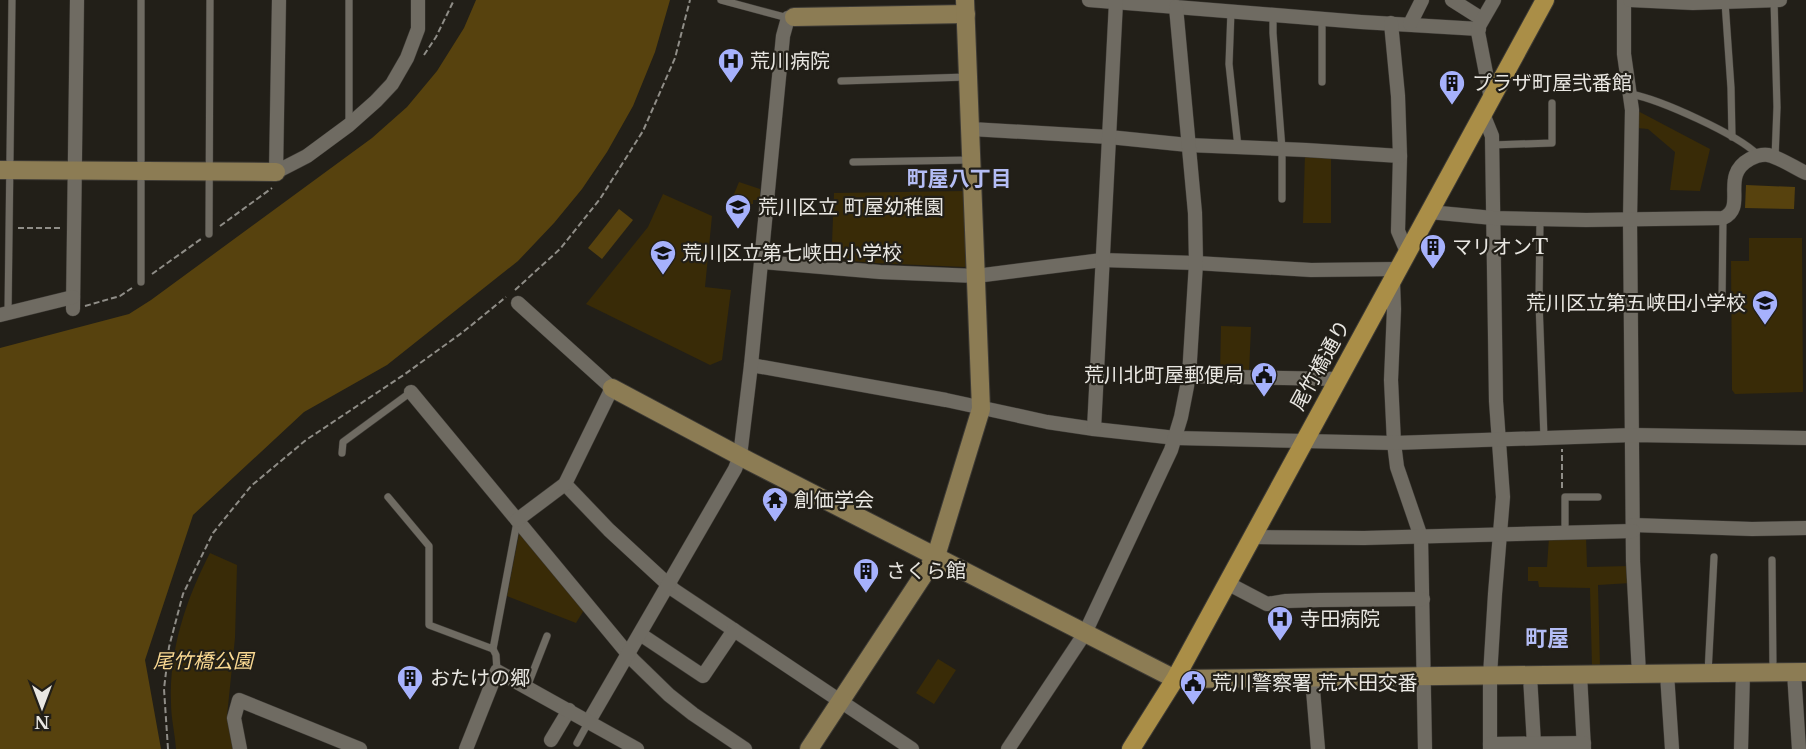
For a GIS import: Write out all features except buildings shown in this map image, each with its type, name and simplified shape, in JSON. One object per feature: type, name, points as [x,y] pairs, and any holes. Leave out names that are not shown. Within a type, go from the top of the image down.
[{"type":"main road","name":"尾竹橋通り","points":[[1131,749],[1175,679],[1545,0]]},
{"type":"street","points":[[4,314],[73,303],[77,0]]},
{"type":"street","points":[[276,179],[279,0]]},
{"type":"street","points":[[5,170],[208,172],[276,179],[349,125],[376,102],[392,84],[418,29],[418,0]]},
{"type":"street","points":[[1410,24],[1422,0]]},
{"type":"street","points":[[1452,0],[1480,24]]},
{"type":"street","points":[[1494,0],[1480,24],[1492,136],[1496,401],[1503,497],[1490,676],[1490,747],[1534,744],[1584,746],[1580,675]]},
{"type":"street","points":[[1624,0],[1624,54],[1632,110],[1630,220],[1633,528],[1634,603],[1639,674]]},
{"type":"street","points":[[1630,0],[1693,3],[1780,0]]},
{"type":"street","points":[[1094,429],[1109,137],[1103,1],[1176,7],[1232,6],[1273,15],[1322,19],[1410,24],[1480,24]]},
{"type":"street","points":[[589,721],[735,469],[740,456],[752,365],[783,36],[791,17],[966,7],[981,408],[936,556],[809,749]]},
{"type":"street","points":[[1008,749],[1085,633],[1176,438],[1189,376],[1196,263],[1195,213],[1176,7]]},
{"type":"street","points":[[1391,23],[1398,96],[1400,156],[1398,231],[1407,252]]},
{"type":"street","points":[[971,129],[1109,137],[1188,145],[1400,156]]},
{"type":"street","points":[[1429,212],[1493,218],[1540,219],[1722,218],[1732,211],[1734,205],[1736,170],[1758,155],[1768,155],[1806,173]]},
{"type":"street","points":[[762,262],[880,272],[976,276],[1102,260],[1395,274],[1391,380],[1394,443],[1397,467],[1421,537],[1425,749]]},
{"type":"street","points":[[518,303],[612,388],[1175,679],[1800,672],[1799,749]]},
{"type":"street","points":[[752,365],[946,400],[1047,422],[1176,438],[1394,443],[1633,435],[1806,438]]},
{"type":"street","points":[[1189,376],[1338,379]]},
{"type":"street","points":[[517,520],[565,484],[612,388]]},
{"type":"street","points":[[411,392],[633,660],[669,695],[745,749]]},
{"type":"street","points":[[565,484],[609,530],[668,585],[912,749]]},
{"type":"street","points":[[1252,537],[1364,538],[1565,533],[1633,528],[1806,528]]},
{"type":"street","points":[[1227,583],[1267,604],[1286,601],[1423,599]]},
{"type":"street","points":[[640,634],[704,676],[734,630]]},
{"type":"street","points":[[466,749],[497,671],[637,749]]},
{"type":"street","points":[[1741,749],[1743,672]]},
{"type":"street","points":[[1667,674],[1672,749]]},
{"type":"street","points":[[1530,676],[1534,744]]},
{"type":"street","points":[[1311,678],[1318,749]]},
{"type":"street","points":[[240,749],[234,718],[239,700],[360,749]]},
{"type":"street","points":[[551,740],[569,710]]},
{"type":"lane","points":[[4,314],[9,228],[5,170],[12,0]]},
{"type":"lane","points":[[141,0],[141,282]]},
{"type":"lane","points":[[209,234],[210,0]]},
{"type":"lane","points":[[349,0],[349,125]]},
{"type":"lane","points":[[721,0],[791,17]]},
{"type":"lane","points":[[1774,0],[1777,107],[1775,158]]},
{"type":"lane","points":[[1725,2],[1732,137]]},
{"type":"lane","points":[[1232,6],[1229,64],[1238,147]]},
{"type":"lane","points":[[1273,15],[1282,149],[1282,199]]},
{"type":"lane","points":[[1322,19],[1323,81]]},
{"type":"lane","points":[[841,81],[969,77]]},
{"type":"lane","points":[[1631,94],[1686,114],[1732,137],[1758,155]]},
{"type":"lane","points":[[1492,145],[1552,143],[1552,103]]},
{"type":"lane","points":[[853,162],[972,160]]},
{"type":"lane","points":[[1722,218],[1722,301]]},
{"type":"lane","points":[[1540,219],[1539,302],[1544,438]]},
{"type":"lane","points":[[342,453],[343,442],[411,392]]},
{"type":"lane","points":[[388,496],[429,546],[429,625],[493,649]]},
{"type":"lane","points":[[1565,533],[1565,497],[1598,497]]},
{"type":"lane","points":[[497,671],[496,655],[493,649],[517,520]]},
{"type":"lane","points":[[1707,673],[1714,557]]},
{"type":"lane","points":[[1772,560],[1773,672]]},
{"type":"lane","points":[[527,687],[547,636]]},
{"type":"lane","points":[[577,743],[589,721]]},
{"type":"path","points":[[422,57],[436,37],[454,0]]},
{"type":"path","points":[[168,749],[164,689],[169,647],[183,594],[213,533],[251,486],[306,440],[464,332],[560,249],[600,199],[643,131],[675,58],[690,0]]},
{"type":"path","points":[[73,303],[120,296],[209,234],[276,179]]},
{"type":"path","points":[[9,228],[74,228]]},
{"type":"path","points":[[1562,437],[1562,495],[1565,497]]},
{"type":"green space","points":[[1636,110],[1710,149],[1700,191],[1670,190],[1675,152],[1648,129],[1637,128]]},
{"type":"green space","points":[[1305,154],[1331,155],[1331,223],[1303,223]]},
{"type":"green space","points":[[739,182],[760,189],[760,200],[753,200],[753,204],[748,204],[746,218],[727,211]]},
{"type":"green space","points":[[964,191],[967,264],[965,267],[830,259],[834,193]]},
{"type":"green space","points":[[663,194],[712,216],[705,287],[731,290],[722,360],[710,365],[586,304],[648,227]]},
{"type":"green space","points":[[1749,238],[1802,238],[1803,392],[1735,394],[1732,390],[1731,261],[1749,261]]},
{"type":"green space","points":[[1221,326],[1251,327],[1249,373],[1220,373]]},
{"type":"green space","points":[[520,529],[584,610],[576,623],[507,596]]},
{"type":"green space","points":[[1586,536],[1587,567],[1630,566],[1631,583],[1598,585],[1600,667],[1592,667],[1590,588],[1539,587],[1538,581],[1528,581],[1528,567],[1547,567],[1549,537]]},
{"type":"green space","name":"尾竹橋公園","points":[[210,553],[237,565],[235,638],[227,716],[237,749],[176,749],[171,683],[176,644],[194,588]]},
{"type":"green space","points":[[938,659],[956,670],[934,704],[916,693]]},
{"type":"shaded area","points":[[476,0],[670,0],[655,52],[633,106],[607,152],[582,189],[554,223],[518,261],[387,365],[304,412],[193,515],[145,660],[161,749],[0,749],[0,348],[129,314],[151,300],[372,138],[407,107],[437,71],[464,28]]},
{"type":"shaded area","points":[[1746,185],[1795,187],[1794,209],[1745,208]]},
{"type":"shaded area","points":[[619,209],[633,220],[602,259],[588,248]]},
{"type":"place","name":"荒川病院","points":[[731,84]]},
{"type":"place","name":"プラザ町屋弐番館","points":[[1452,106]]},
{"type":"place","name":"荒川区立 町屋幼稚園","points":[[738,230]]},
{"type":"place","name":"マリオンT","points":[[1433,270]]},
{"type":"place","name":"荒川区立第七峡田小学校","points":[[663,276]]},
{"type":"place","name":"荒川区立第五峡田小学校","points":[[1765,326]]},
{"type":"place","name":"荒川北町屋郵便局","points":[[1264,398]]},
{"type":"place","name":"創価学会","points":[[775,523]]},
{"type":"place","name":"さくら館","points":[[866,594]]},
{"type":"place","name":"寺田病院","points":[[1280,642]]},
{"type":"place","name":"おたけの郷","points":[[410,701]]},
{"type":"place","name":"荒川警察署 荒木田交番","points":[[1193,706]]},
{"type":"district","name":"町屋八丁目","points":[[959,179]]},
{"type":"district","name":"町屋","points":[[1547,638]]}]
